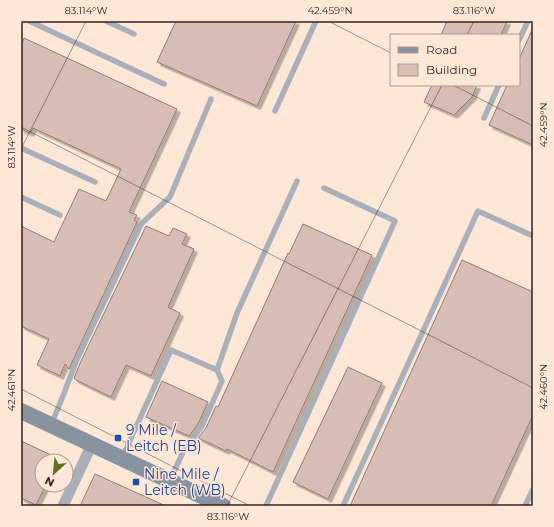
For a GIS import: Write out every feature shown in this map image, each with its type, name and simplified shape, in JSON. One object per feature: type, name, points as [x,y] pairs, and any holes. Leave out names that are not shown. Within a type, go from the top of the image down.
[{"type":"main road","points":[[21,411],[223,506]]},
{"type":"street","points":[[63,506],[92,444]]},
{"type":"lane","points":[[29,21],[164,84]]},
{"type":"lane","points":[[106,21],[134,34]]},
{"type":"lane","points":[[275,111],[316,21]]},
{"type":"lane","points":[[520,38],[528,21]]},
{"type":"lane","points":[[484,118],[499,86]]},
{"type":"lane","points":[[51,425],[77,359],[141,224],[170,197],[211,99]]},
{"type":"lane","points":[[21,148],[95,182]]},
{"type":"lane","points":[[217,370],[237,313],[297,181]]},
{"type":"lane","points":[[266,506],[395,221],[324,188]]},
{"type":"lane","points":[[21,198],[60,215]]},
{"type":"lane","points":[[343,506],[478,211],[533,236]]},
{"type":"lane","points":[[122,458],[171,350],[217,370],[222,381],[202,426],[183,452],[170,480]]},
{"type":"lane","points":[[525,506],[533,489]]},
{"type":"building","points":[[176,21],[296,21],[257,106],[157,62]]},
{"type":"building","points":[[447,21],[507,21],[501,34],[441,34]]},
{"type":"building","points":[[533,28],[533,145],[489,125],[507,86],[520,86],[520,57]]},
{"type":"building","points":[[24,38],[177,109],[129,212],[137,215],[134,220],[137,222],[69,369],[65,364],[60,376],[37,365],[49,339],[21,326],[21,226],[54,242],[79,189],[106,201],[121,169],[33,128],[30,133],[21,129],[21,46]]},
{"type":"building","points":[[432,86],[477,86],[472,97],[454,115],[424,102]]},
{"type":"building","points":[[303,224],[372,255],[273,472],[227,449],[226,451],[198,438],[206,428],[216,406],[218,407],[288,253],[289,254]]},
{"type":"building","points":[[146,226],[169,236],[173,228],[187,234],[182,244],[194,249],[168,307],[180,313],[151,376],[126,365],[111,397],[74,378]]},
{"type":"building","points":[[462,260],[533,292],[533,415],[491,506],[350,506]]},
{"type":"building","points":[[348,367],[382,383],[328,499],[293,482]]},
{"type":"building","points":[[162,381],[208,402],[198,424],[189,436],[146,417]]},
{"type":"building","points":[[21,441],[47,453],[34,453],[34,493],[42,493],[36,505],[21,498]]},
{"type":"building","points":[[95,474],[166,506],[80,506]]},
{"type":"place","name":"9 Mile / Leitch (EB)","points":[[118,438]]},
{"type":"place","name":"Nine Mile / Leitch (WB)","points":[[136,482]]}]
